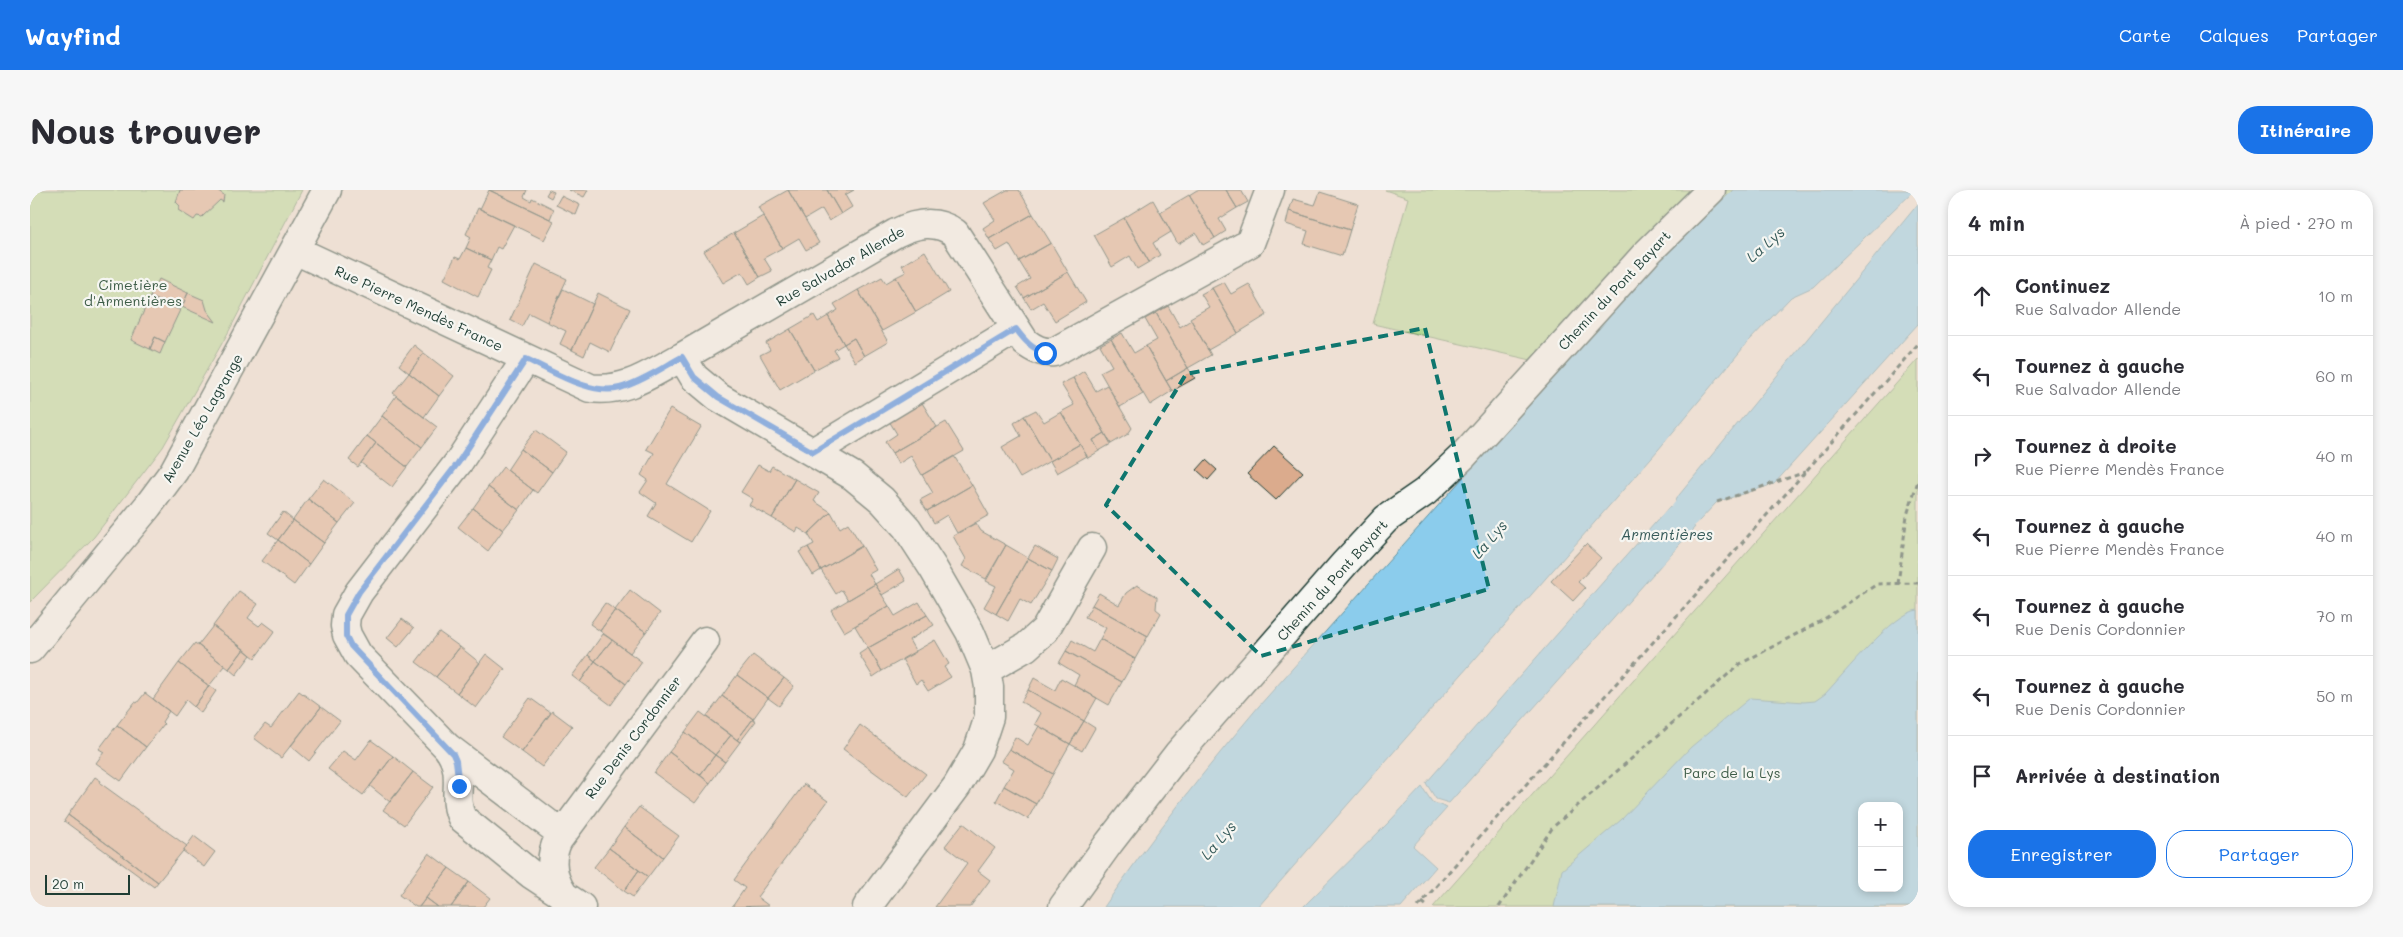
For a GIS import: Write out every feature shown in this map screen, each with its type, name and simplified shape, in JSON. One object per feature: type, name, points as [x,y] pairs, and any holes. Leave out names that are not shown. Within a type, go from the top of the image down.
[{"type":"street","name":"Avenue Léo Lagrange","points":[[30,649],[142,513],[174,471],[327,190]]},
{"type":"street","name":"Rue Salvador Allende","points":[[682,357],[896,233],[910,226],[925,223],[948,228],[956,233],[1025,342],[1034,349],[1045,353],[1063,348],[1250,243],[1270,190]]},
{"type":"street","name":"Chemin du Pont Bayart","points":[[1063,907],[1109,843],[1178,754],[1351,556],[1386,519],[1425,492],[1463,456],[1646,254],[1711,190]]},
{"type":"street","name":"Rue Pierre Mendès France","points":[[296,250],[590,388],[606,390],[633,383],[682,357]]},
{"type":"street","points":[[813,452],[1016,329]]},
{"type":"street","points":[[682,357],[694,377],[718,397],[813,452],[868,488],[906,528],[970,632],[986,670],[990,703],[985,733],[969,767],[867,907]]},
{"type":"street","name":"Rue Denis Cordonnier","points":[[526,359],[458,463],[359,592],[346,615],[346,636],[358,655],[447,747],[562,834]]},
{"type":"street","points":[[986,670],[1026,647],[1045,630],[1092,548]]},
{"type":"street","name":"Rue Denis Cordonnier","points":[[572,900],[554,877],[552,853],[562,834],[705,640]]},
{"type":"street","name":"Rue Denis Cordonnier","points":[[447,747],[456,761],[459,776],[458,806],[462,818],[531,874],[572,900]]},
{"type":"path","points":[[1418,907],[1518,791],[1918,344]]},
{"type":"path","points":[[1717,502],[1806,471]]},
{"type":"path","points":[[1898,584],[1906,515],[1918,481]]},
{"type":"path","points":[[1499,907],[1553,828],[1740,664],[1821,621],[1877,584],[1918,583]]},
{"type":"path","points":[[1422,902],[1428,907]]},
{"type":"highlighted area","points":[[1425,328],[1489,589],[1261,656],[1106,505],[1186,374]]},
{"type":"green space","name":"Cimetière d'Armentières","points":[[30,190],[302,190],[229,331],[163,447],[94,537],[30,602]]},
{"type":"green space","points":[[1385,190],[1733,190],[1640,280],[1562,367],[1373,324],[1408,198]]},
{"type":"green space","name":"Parc de la Lys","points":[[1918,359],[1918,907],[1433,907]]},
{"type":"water","name":"La Lys","points":[[1733,190],[1914,190],[1813,287],[1791,297],[1748,342],[1658,450],[1258,907],[1104,907],[1179,805],[1259,706],[1640,280]]},
{"type":"water","points":[[1918,204],[1918,324],[1774,484],[1717,502],[1699,521],[1684,517],[1675,500]]},
{"type":"water","name":"Armentières","points":[[1670,506],[1678,522],[1695,527],[1449,803],[1436,799],[1426,783]]},
{"type":"water","points":[[1918,610],[1918,907],[1554,907],[1562,870],[1621,820],[1691,747],[1750,698],[1804,702],[1815,701],[1825,694],[1869,646],[1896,621],[1908,613]]},
{"type":"water","points":[[1422,787],[1432,802],[1447,808],[1413,846],[1436,867],[1401,907],[1303,907],[1389,822]]},
{"type":"building","points":[[180,190],[217,190],[224,195],[223,202],[220,200],[202,217],[197,216],[194,220],[178,210],[180,206],[176,202]]},
{"type":"building","points":[[489,190],[554,221],[544,240],[480,209]]},
{"type":"building","points":[[489,190],[527,190],[524,197],[531,201],[532,198],[554,209],[550,219]]},
{"type":"building","points":[[549,190],[554,192],[551,198],[546,195]]},
{"type":"building","points":[[569,190],[588,190],[584,197]]},
{"type":"building","points":[[788,190],[827,190],[841,214],[829,221],[822,209],[805,219]]},
{"type":"building","points":[[788,190],[819,243],[806,250],[799,238],[782,248],[758,207]]},
{"type":"building","points":[[827,190],[854,190],[845,195],[852,207],[841,214]]},
{"type":"building","points":[[1007,190],[1019,190],[1033,214],[989,239],[983,228],[995,220],[984,203]]},
{"type":"building","points":[[1197,190],[1226,190],[1237,208],[1219,219],[1226,231],[1215,238],[1189,195]]},
{"type":"building","points":[[1226,190],[1241,190],[1248,202],[1237,208]]},
{"type":"building","points":[[1320,192],[1358,204],[1350,230],[1289,211],[1293,199],[1315,205]]},
{"type":"building","points":[[1189,195],[1215,238],[1203,245],[1196,233],[1178,244],[1160,212]]},
{"type":"building","points":[[561,196],[580,205],[576,215],[556,205]]},
{"type":"building","points":[[1153,200],[1171,232],[1153,243],[1160,255],[1149,262],[1124,218]]},
{"type":"building","points":[[478,208],[514,225],[501,249],[497,247],[491,260],[466,248],[471,237],[466,234]]},
{"type":"building","points":[[1289,211],[1350,230],[1342,256],[1304,244],[1308,231],[1286,224]]},
{"type":"building","points":[[1033,214],[1051,243],[1019,261],[1009,244],[997,251],[989,239]]},
{"type":"building","points":[[763,216],[782,248],[764,258],[772,271],[760,277],[734,233]]},
{"type":"building","points":[[1124,218],[1149,262],[1137,269],[1130,256],[1112,267],[1094,235]]},
{"type":"building","points":[[734,233],[760,277],[749,284],[742,272],[723,283],[704,251]]},
{"type":"building","points":[[1051,243],[1068,272],[1024,298],[1017,287],[1030,279],[1019,261]]},
{"type":"building","points":[[466,248],[491,260],[487,268],[491,270],[478,297],[444,279],[455,257],[460,259]]},
{"type":"building","points":[[925,251],[949,292],[916,312],[896,277],[906,272],[902,265]]},
{"type":"building","points":[[536,264],[567,279],[547,322],[529,313],[522,326],[510,320]]},
{"type":"building","points":[[1068,272],[1086,302],[1055,321],[1043,302],[1031,309],[1024,298]]},
{"type":"building","points":[[882,277],[886,283],[896,277],[916,312],[882,331],[858,290]]},
{"type":"building","points":[[159,279],[188,293],[180,310],[150,297]]},
{"type":"building","points":[[1224,282],[1231,294],[1249,284],[1267,315],[1238,333],[1212,288]]},
{"type":"building","points":[[1212,288],[1238,333],[1208,350],[1190,318],[1209,307],[1201,294]]},
{"type":"building","points":[[563,289],[593,304],[572,350],[560,344],[566,331],[547,322]]},
{"type":"building","points":[[858,290],[888,342],[864,356],[854,338],[844,344],[828,316],[838,310],[834,304]]},
{"type":"building","points":[[188,293],[204,300],[207,310],[216,322],[182,307]]},
{"type":"building","points":[[598,293],[630,309],[610,352],[590,342],[584,356],[572,350]]},
{"type":"building","points":[[150,297],[180,310],[165,342],[155,337],[150,349],[131,340]]},
{"type":"building","points":[[1168,306],[1180,327],[1191,320],[1211,355],[1188,368],[1156,313]]},
{"type":"building","points":[[1156,313],[1188,368],[1166,381],[1146,346],[1157,340],[1145,319]]},
{"type":"building","points":[[814,315],[818,322],[828,316],[844,344],[834,350],[838,357],[814,370],[790,329]]},
{"type":"building","points":[[790,329],[814,370],[780,390],[760,355],[770,350],[766,343]]},
{"type":"building","points":[[1122,333],[1134,353],[1146,346],[1172,391],[1150,405],[1111,339]]},
{"type":"building","points":[[155,337],[165,342],[160,354],[150,349]]},
{"type":"building","points":[[854,338],[864,356],[855,362],[844,344]]},
{"type":"building","points":[[1111,339],[1143,394],[1120,407],[1100,372],[1112,366],[1100,345]]},
{"type":"building","points":[[414,345],[424,353],[409,373],[399,365]]},
{"type":"building","points":[[424,353],[454,376],[439,396],[409,373]]},
{"type":"building","points":[[1188,368],[1195,378],[1172,391],[1166,381]]},
{"type":"building","points":[[1084,371],[1096,391],[1107,385],[1132,428],[1128,434],[1111,444],[1073,378]]},
{"type":"building","points":[[409,373],[439,396],[424,417],[393,393]]},
{"type":"building","points":[[1073,378],[1105,433],[1093,440],[1099,451],[1088,458],[1061,412],[1074,405],[1061,384]]},
{"type":"building","points":[[396,396],[437,427],[422,447],[382,416]]},
{"type":"building","points":[[919,398],[937,427],[892,453],[885,442],[897,434],[886,416]]},
{"type":"building","points":[[670,409],[701,427],[667,484],[710,511],[691,542],[648,516],[656,503],[640,492],[648,480],[641,475],[654,453],[646,449]]},
{"type":"building","points":[[1036,410],[1044,422],[1061,412],[1080,444],[1050,461],[1024,416]]},
{"type":"building","points":[[382,416],[422,447],[407,467],[367,436]]},
{"type":"building","points":[[1024,416],[1050,461],[1020,478],[1002,447],[1021,436],[1014,423]]},
{"type":"building","points":[[946,422],[964,451],[922,475],[911,456],[898,464],[892,453]]},
{"type":"building","points":[[536,430],[566,452],[552,472],[521,449]]},
{"type":"building","points":[[1105,433],[1111,444],[1099,451],[1093,440]]},
{"type":"building","points":[[367,436],[376,443],[358,467],[349,460]]},
{"type":"building","points":[[376,443],[407,467],[392,487],[361,463]]},
{"type":"building","points":[[1080,444],[1087,456],[1057,473],[1050,461]]},
{"type":"building","points":[[1274,446],[1303,472],[1276,500],[1247,474]]},
{"type":"building","points":[[521,449],[552,472],[537,493],[507,470]]},
{"type":"building","points":[[954,456],[972,485],[927,511],[920,500],[933,493],[922,475]]},
{"type":"building","points":[[1206,460],[1217,470],[1208,480],[1197,470]]},
{"type":"building","points":[[758,465],[769,471],[772,466],[795,479],[772,518],[749,505],[753,499],[741,492]]},
{"type":"building","points":[[503,467],[533,490],[519,510],[488,487]]},
{"type":"building","points":[[324,479],[355,503],[339,523],[308,499]]},
{"type":"building","points":[[795,479],[819,493],[814,501],[831,512],[808,534],[798,528],[796,532],[772,518]]},
{"type":"building","points":[[972,485],[989,515],[957,533],[947,515],[934,523],[927,511]]},
{"type":"building","points":[[488,487],[519,510],[503,530],[473,508]]},
{"type":"building","points":[[308,499],[339,523],[324,543],[293,520]]},
{"type":"building","points":[[473,508],[503,530],[488,551],[458,527]]},
{"type":"building","points":[[283,512],[293,520],[278,540],[268,533]]},
{"type":"building","points":[[831,512],[840,528],[848,523],[862,546],[821,570],[808,547],[814,544],[808,534]]},
{"type":"building","points":[[293,520],[324,543],[309,564],[278,540]]},
{"type":"building","points":[[976,523],[981,531],[1006,545],[986,579],[962,566],[966,559],[953,536]]},
{"type":"building","points":[[278,540],[309,564],[294,585],[262,561]]},
{"type":"building","points":[[1586,544],[1601,558],[1578,582],[1585,588],[1573,601],[1551,581]]},
{"type":"building","points":[[1006,545],[1028,558],[996,614],[984,607],[996,586],[986,581]]},
{"type":"building","points":[[862,546],[876,570],[869,574],[875,584],[848,600],[842,590],[836,594],[821,570]]},
{"type":"building","points":[[1035,546],[1058,559],[1052,571],[1028,558]]},
{"type":"building","points":[[808,547],[821,570],[813,575],[799,552]]},
{"type":"building","points":[[1028,558],[1052,571],[1031,605],[1020,599],[1008,621],[996,614]]},
{"type":"building","points":[[899,569],[906,581],[882,595],[875,584]]},
{"type":"building","points":[[875,584],[889,606],[844,632],[831,610]]},
{"type":"building","points":[[1137,585],[1157,597],[1156,609],[1161,613],[1148,636],[1092,605],[1099,593],[1119,605],[1126,593]]},
{"type":"building","points":[[630,590],[660,613],[646,632],[615,610]]},
{"type":"building","points":[[239,591],[258,604],[248,618],[259,626],[263,622],[275,631],[255,658],[213,626]]},
{"type":"building","points":[[919,602],[927,615],[868,648],[855,626],[889,606],[895,616]]},
{"type":"building","points":[[605,603],[615,610],[600,631],[590,624]]},
{"type":"building","points":[[1092,605],[1148,636],[1135,659],[1100,639],[1106,628],[1085,617]]},
{"type":"building","points":[[615,610],[646,632],[630,653],[600,631]]},
{"type":"building","points":[[927,615],[934,625],[909,640],[916,652],[882,671],[868,648]]},
{"type":"building","points":[[402,619],[414,628],[398,647],[387,638]]},
{"type":"building","points":[[213,626],[244,649],[229,669],[198,645]]},
{"type":"building","points":[[439,632],[460,647],[436,677],[416,662]]},
{"type":"building","points":[[603,634],[612,640],[595,661],[588,655]]},
{"type":"building","points":[[1100,639],[1135,659],[1122,682],[1066,651],[1072,640],[1093,652]]},
{"type":"building","points":[[612,640],[642,662],[626,684],[595,661]]},
{"type":"building","points":[[935,640],[949,664],[944,667],[951,677],[928,691],[921,680],[916,684],[902,659]]},
{"type":"building","points":[[195,643],[225,666],[209,686],[179,663]]},
{"type":"building","points":[[460,647],[480,663],[457,693],[436,677]]},
{"type":"building","points":[[868,648],[882,671],[873,677],[859,654]]},
{"type":"building","points":[[244,649],[251,655],[236,675],[229,669]]},
{"type":"building","points":[[1066,651],[1122,682],[1109,705],[1074,685],[1079,675],[1059,663]]},
{"type":"building","points":[[486,654],[505,669],[476,708],[457,693]]},
{"type":"building","points":[[588,655],[595,661],[580,682],[572,676]]},
{"type":"building","points":[[753,655],[784,678],[768,698],[737,675]]},
{"type":"building","points":[[595,661],[626,684],[611,705],[580,682]]},
{"type":"building","points":[[179,663],[209,686],[194,707],[186,700],[175,716],[153,699]]},
{"type":"building","points":[[737,675],[768,698],[753,719],[722,696]]},
{"type":"building","points":[[784,678],[794,686],[779,706],[768,698]]},
{"type":"building","points":[[1034,678],[1055,690],[1061,678],[1097,698],[1084,721],[1028,690]]},
{"type":"building","points":[[209,686],[216,691],[201,713],[194,707]]},
{"type":"building","points":[[1028,690],[1084,721],[1070,744],[1035,724],[1041,713],[1021,702]]},
{"type":"building","points":[[299,691],[321,707],[281,758],[254,738],[265,724],[271,728]]},
{"type":"building","points":[[145,693],[169,711],[162,722],[164,724],[146,747],[117,725],[135,702],[137,703]]},
{"type":"building","points":[[722,696],[753,719],[737,740],[706,717]]},
{"type":"building","points":[[530,698],[551,713],[522,752],[501,737]]},
{"type":"building","points":[[321,707],[340,721],[309,761],[291,746]]},
{"type":"building","points":[[552,711],[572,726],[542,767],[522,752]]},
{"type":"building","points":[[700,712],[731,735],[715,755],[685,732]]},
{"type":"building","points":[[753,719],[756,721],[740,742],[737,740]]},
{"type":"building","points":[[1084,721],[1095,728],[1082,751],[1070,744]]},
{"type":"building","points":[[117,725],[146,747],[121,781],[96,763],[104,752],[99,749]]},
{"type":"building","points":[[860,725],[926,774],[908,797],[843,749]]},
{"type":"building","points":[[1039,726],[1070,744],[1053,774],[1009,749],[1015,737],[1028,745]]},
{"type":"building","points":[[685,732],[715,755],[700,775],[669,752]]},
{"type":"building","points":[[731,735],[740,742],[725,762],[715,755]]},
{"type":"building","points":[[371,740],[393,756],[363,795],[328,769],[343,751],[356,760]]},
{"type":"building","points":[[1009,749],[1053,774],[1036,804],[1004,786],[1014,769],[1001,761]]},
{"type":"building","points":[[669,752],[710,783],[695,803],[654,773]]},
{"type":"building","points":[[715,755],[725,762],[710,783],[700,775]]},
{"type":"building","points":[[393,756],[413,772],[390,802],[370,786]]},
{"type":"building","points":[[413,772],[433,787],[404,825],[383,810]]},
{"type":"building","points":[[95,777],[101,781],[100,783],[187,846],[158,882],[68,815]]},
{"type":"building","points":[[804,784],[828,801],[757,897],[769,906],[732,907],[745,888],[734,880]]},
{"type":"building","points":[[1004,786],[1036,804],[1028,819],[996,801]]},
{"type":"building","points":[[639,807],[679,836],[663,857],[624,827]]},
{"type":"building","points":[[68,815],[158,882],[154,887],[64,821]]},
{"type":"building","points":[[963,823],[995,848],[978,871],[990,880],[970,907],[935,907],[967,863],[945,846]]},
{"type":"building","points":[[624,827],[663,857],[648,877],[609,848]]},
{"type":"building","points":[[194,836],[215,852],[204,867],[183,851]]},
{"type":"building","points":[[609,848],[639,870],[624,891],[594,867]]},
{"type":"building","points":[[429,853],[449,868],[419,907],[416,907],[399,895]]},
{"type":"building","points":[[449,868],[469,882],[451,907],[438,907],[426,898]]},
{"type":"building","points":[[639,870],[648,877],[633,897],[624,891]]},
{"type":"building","points":[[469,882],[490,898],[483,907],[451,907]]},
{"type":"building","points":[[426,898],[438,907],[419,907]]},
{"type":"waterway","points":[[1652,553],[1709,485]]},
{"type":"route","points":[[459,786],[459,776],[453,754],[351,646],[346,636],[346,615],[359,592],[458,463],[526,359],[590,388],[606,390],[633,383],[682,357],[694,377],[705,388],[813,452],[1016,329],[1025,342],[1034,349],[1045,353]]}]
